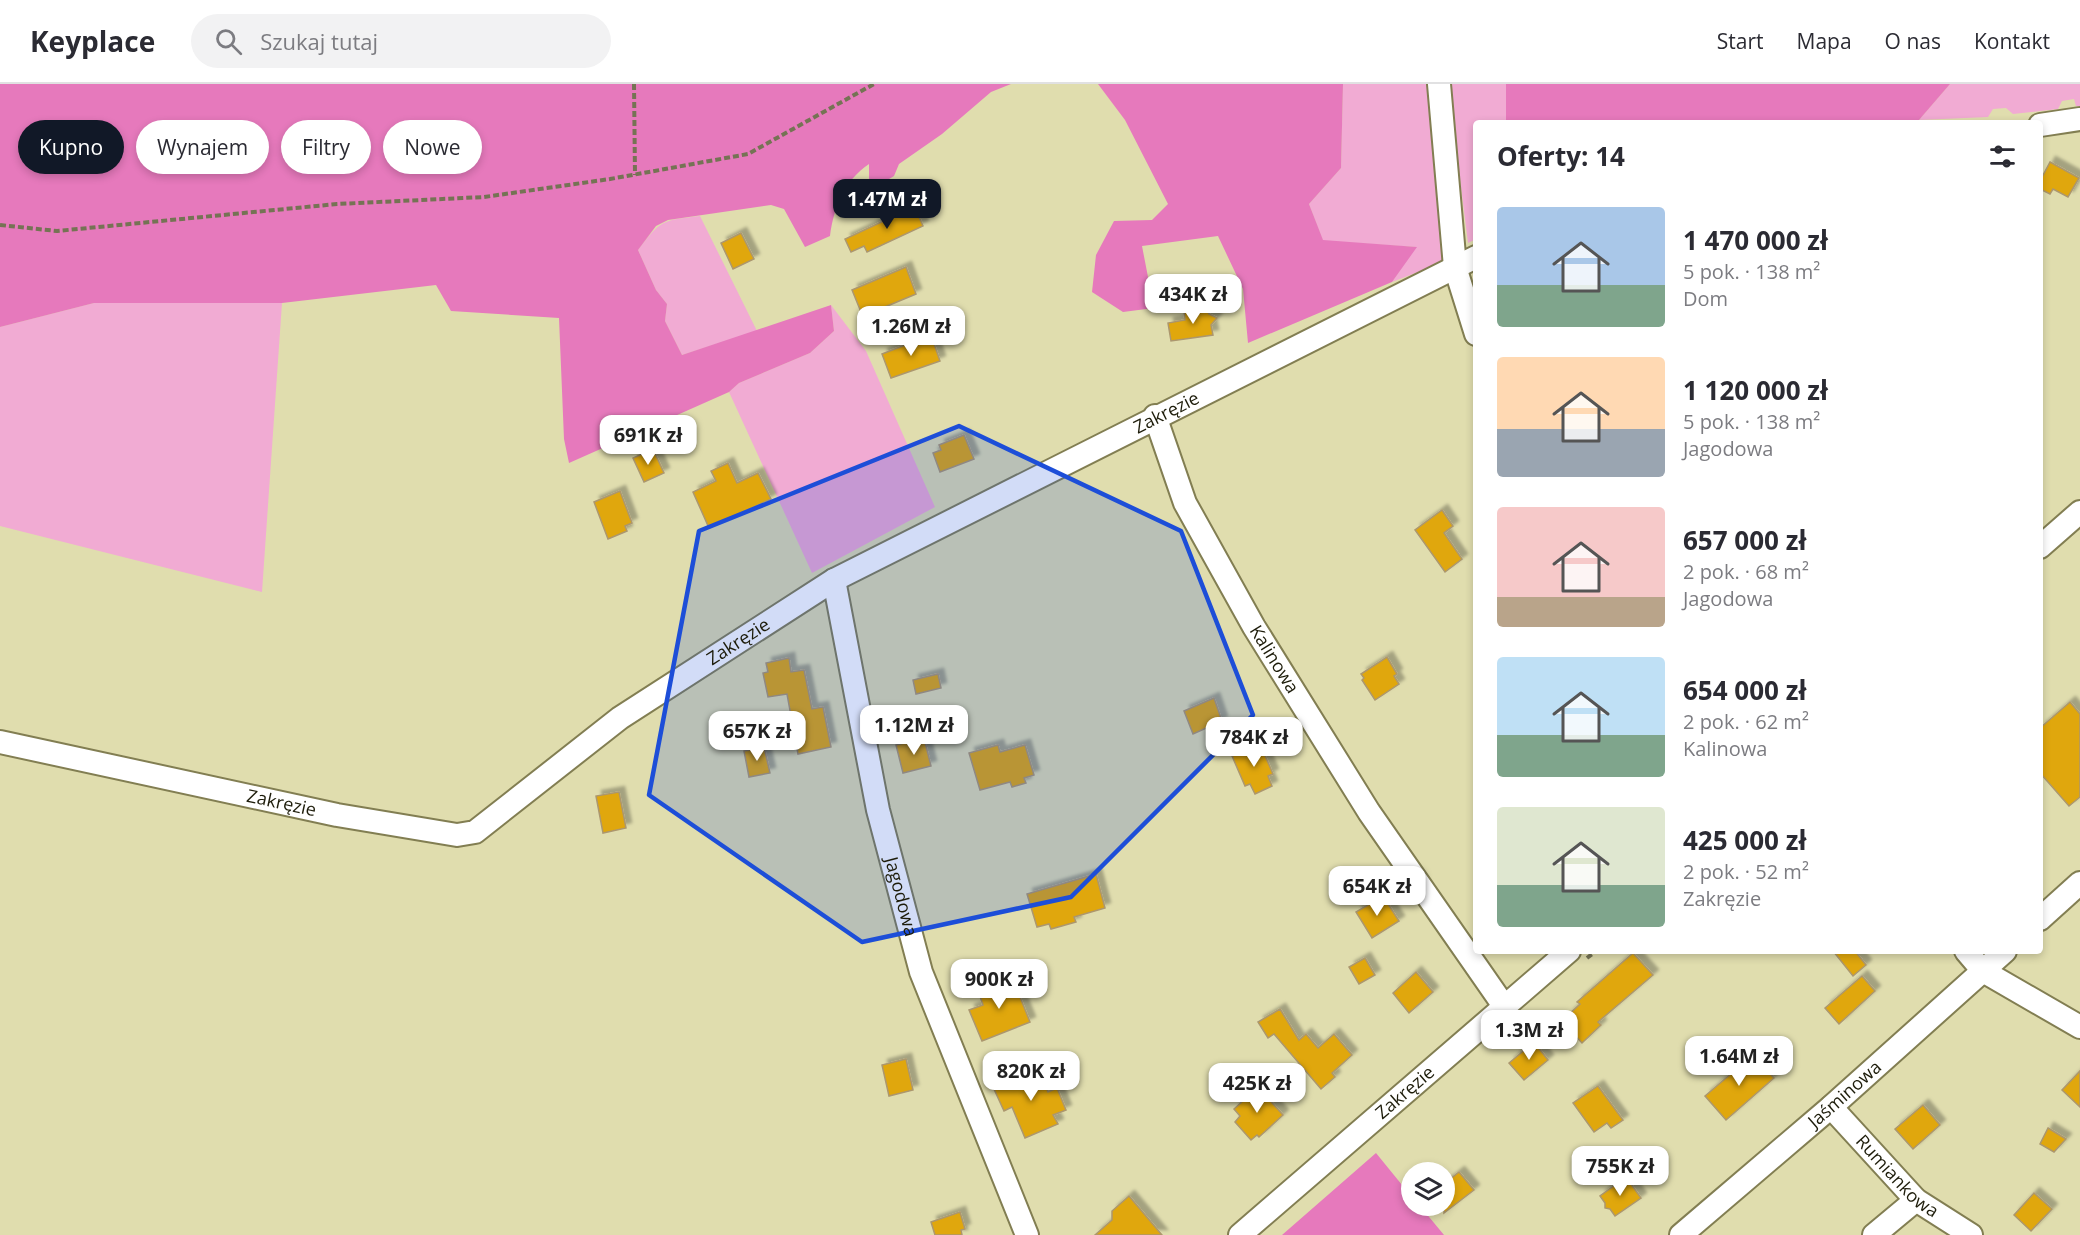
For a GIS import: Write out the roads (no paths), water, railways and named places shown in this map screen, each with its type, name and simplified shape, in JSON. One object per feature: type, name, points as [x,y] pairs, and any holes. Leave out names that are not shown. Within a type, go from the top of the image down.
[{"type":"street","points":[[1439,84],[1455,267],[1473,324]]},
{"type":"street","points":[[2043,125],[2080,119]]},
{"type":"street","name":"Zakręzie","points":[[0,742],[337,815],[457,835],[475,832],[620,718],[834,579],[1473,258]]},
{"type":"street","name":"Kalinowa","points":[[1155,416],[1185,503],[1254,627],[1369,812],[1504,1006]]},
{"type":"street","points":[[2043,544],[2080,512]]},
{"type":"street","name":"Jagodowa","points":[[834,579],[878,810],[921,972],[1027,1235]]},
{"type":"street","points":[[2043,917],[2080,883]]},
{"type":"street","name":"Zakręzie","points":[[1240,1235],[1565,954]]},
{"type":"street","points":[[1969,954],[1983,971],[2080,1027]]},
{"type":"street","name":"Jaśminowa","points":[[1681,1235],[1832,1107],[2002,954]]},
{"type":"street","name":"Rumiankowa","points":[[1832,1107],[1916,1200],[1971,1235]]},
{"type":"street","points":[[1874,1235],[1916,1200]]}]
